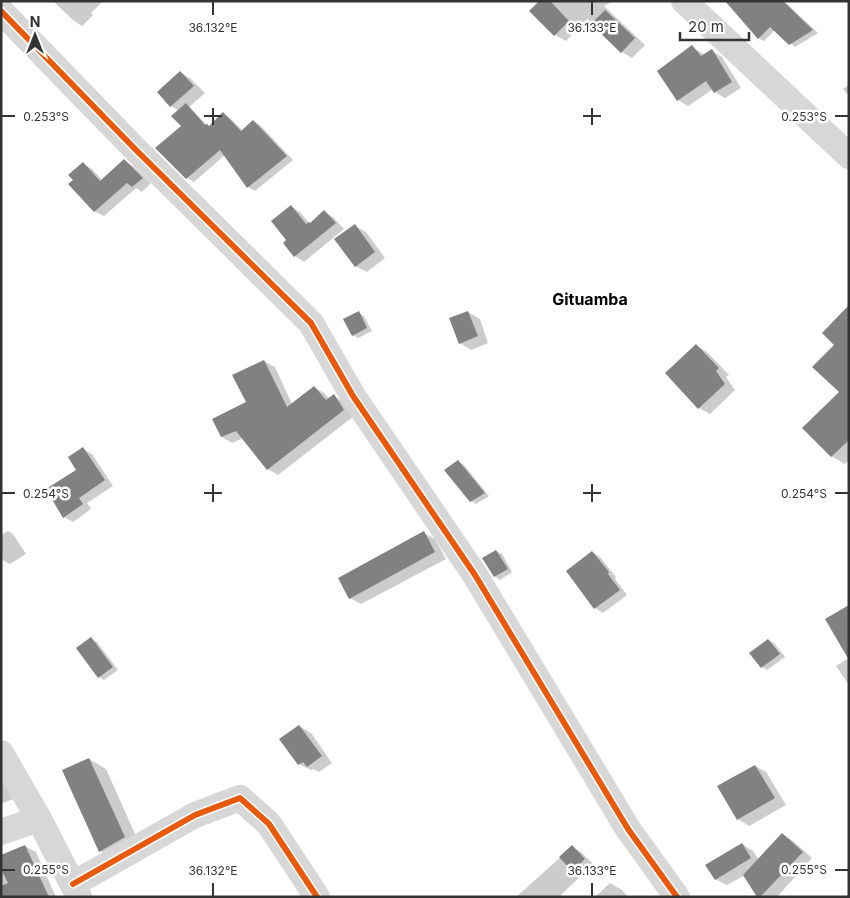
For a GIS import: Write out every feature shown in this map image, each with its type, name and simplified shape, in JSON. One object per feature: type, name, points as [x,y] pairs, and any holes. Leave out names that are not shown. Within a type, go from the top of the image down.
[{"type":"street","points":[[684,1],[849,156]]},
{"type":"street","points":[[1,11],[135,149],[311,323],[353,396],[475,575],[628,829],[677,897]]},
{"type":"street","points":[[1,753],[40,819],[76,890],[195,815],[240,798],[269,824],[317,897]]},
{"type":"street","points":[[1,832],[40,819]]},
{"type":"building","points":[[539,1],[550,1],[569,21],[554,36],[529,11]]},
{"type":"building","points":[[725,1],[783,1],[813,30],[789,45],[770,27],[758,39]]},
{"type":"building","points":[[605,10],[635,38],[621,53],[591,24]]},
{"type":"building","points":[[692,45],[701,56],[712,49],[732,82],[714,93],[706,81],[677,101],[657,71]]},
{"type":"building","points":[[180,71],[194,86],[170,107],[157,92]]},
{"type":"building","points":[[186,103],[205,125],[209,126],[223,112],[241,131],[253,120],[287,156],[247,188],[220,150],[186,179],[155,148],[181,126],[171,116]]},
{"type":"building","points":[[124,159],[143,178],[132,187],[127,183],[94,212],[68,184],[73,180],[68,175],[83,162],[100,181]]},
{"type":"building","points":[[291,205],[306,224],[310,223],[324,210],[336,223],[294,257],[283,243],[286,240],[271,221]]},
{"type":"building","points":[[355,224],[375,252],[355,267],[334,239]]},
{"type":"building","points":[[849,305],[849,440],[831,457],[802,428],[839,392],[812,367],[834,345],[822,333]]},
{"type":"building","points":[[359,311],[367,328],[352,336],[343,319]]},
{"type":"building","points":[[468,311],[478,336],[459,344],[449,318]]},
{"type":"building","points":[[696,344],[719,368],[716,371],[725,384],[698,409],[665,373]]},
{"type":"building","points":[[264,360],[287,407],[314,386],[326,400],[334,394],[344,410],[267,470],[236,431],[221,437],[212,419],[246,402],[232,375]]},
{"type":"building","points":[[83,447],[105,480],[79,498],[83,504],[63,518],[46,489],[76,470],[68,457]]},
{"type":"building","points":[[458,460],[485,493],[470,502],[444,470]]},
{"type":"building","points":[[424,531],[435,552],[349,599],[338,578]]},
{"type":"building","points":[[496,550],[508,569],[494,577],[482,558]]},
{"type":"building","points":[[592,551],[609,572],[608,574],[620,590],[594,609],[566,571]]},
{"type":"building","points":[[849,605],[849,660],[825,619]]},
{"type":"building","points":[[91,637],[113,667],[98,678],[76,648]]},
{"type":"building","points":[[768,639],[780,654],[761,668],[749,653]]},
{"type":"building","points":[[299,725],[322,756],[307,767],[303,762],[298,765],[279,739]]},
{"type":"building","points":[[89,758],[125,837],[99,852],[62,770]]},
{"type":"building","points":[[755,765],[775,798],[737,820],[717,786]]},
{"type":"building","points":[[782,833],[803,852],[760,897],[757,897],[743,875]]},
{"type":"building","points":[[742,843],[751,858],[715,880],[705,865]]},
{"type":"building","points":[[25,845],[49,897],[1,897],[1,886],[8,883],[1,869],[1,855]]},
{"type":"building","points":[[572,845],[585,859],[572,871],[559,857]]},
{"type":"cycle path","points":[[1,11],[135,149],[311,323],[353,396],[475,575],[628,829],[677,897]]},
{"type":"cycle path","points":[[73,884],[195,815],[240,798],[269,824],[317,897]]},
{"type":"district","name":"Gituamba","points":[[590,299]]}]
